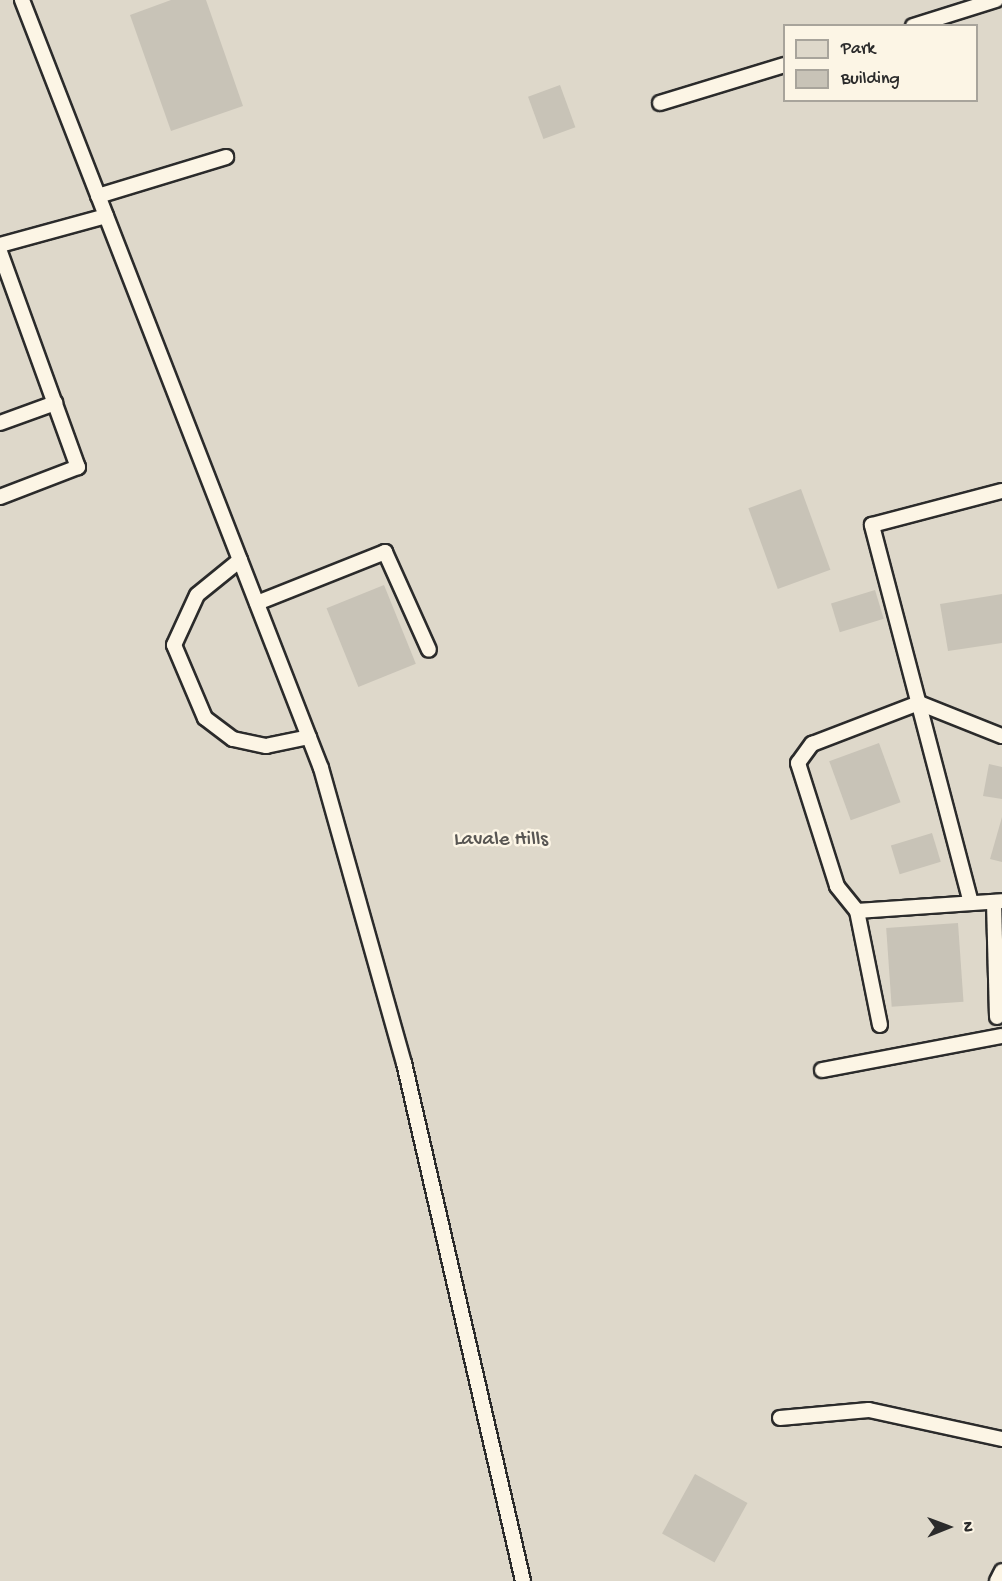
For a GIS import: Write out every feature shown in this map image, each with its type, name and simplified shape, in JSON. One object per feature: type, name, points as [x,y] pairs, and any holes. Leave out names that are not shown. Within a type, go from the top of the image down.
[{"type":"lane","points":[[22,0],[309,737],[404,1063],[522,1581]]},
{"type":"lane","points":[[919,24],[996,0]]},
{"type":"lane","points":[[660,103],[783,65]]},
{"type":"lane","points":[[99,196],[226,157]]},
{"type":"lane","points":[[0,245],[106,216]]},
{"type":"lane","points":[[0,252],[78,466],[0,497]]},
{"type":"lane","points":[[0,423],[55,403]]},
{"type":"lane","points":[[971,903],[872,525],[1002,491]]},
{"type":"lane","points":[[257,603],[385,552],[429,650]]},
{"type":"lane","points":[[240,560],[197,595],[174,645],[205,718],[233,739],[266,746],[309,737]]},
{"type":"lane","points":[[880,1025],[857,911],[837,886],[798,763],[812,744],[919,703],[1002,736]]},
{"type":"lane","points":[[857,911],[998,902],[997,1017]]},
{"type":"lane","points":[[822,1070],[1002,1036]]},
{"type":"lane","points":[[780,1418],[869,1410],[1002,1439]]},
{"type":"lane","points":[[997,1581],[1002,1571]]},
{"type":"green space","name":"Lavale Hills","points":[[0,0],[1002,0],[1002,1581],[0,1581]]},
{"type":"building","points":[[171,0],[206,0],[243,106],[171,131],[130,15]]},
{"type":"building","points":[[560,85],[575,127],[543,139],[528,97]]},
{"type":"building","points":[[801,489],[830,570],[778,589],[748,508]]},
{"type":"building","points":[[384,585],[416,664],[358,687],[327,608]]},
{"type":"building","points":[[875,590],[884,619],[840,632],[831,603]]},
{"type":"building","points":[[1002,594],[1002,643],[948,651],[940,604]]},
{"type":"building","points":[[879,743],[901,802],[851,820],[829,761]]},
{"type":"building","points":[[989,764],[1002,767],[1002,799],[983,796]]},
{"type":"building","points":[[1002,817],[1002,862],[990,859]]},
{"type":"building","points":[[932,833],[941,862],[900,874],[891,846]]},
{"type":"building","points":[[958,923],[964,1002],[892,1007],[886,928]]},
{"type":"building","points":[[695,1474],[747,1503],[715,1563],[662,1533]]}]
